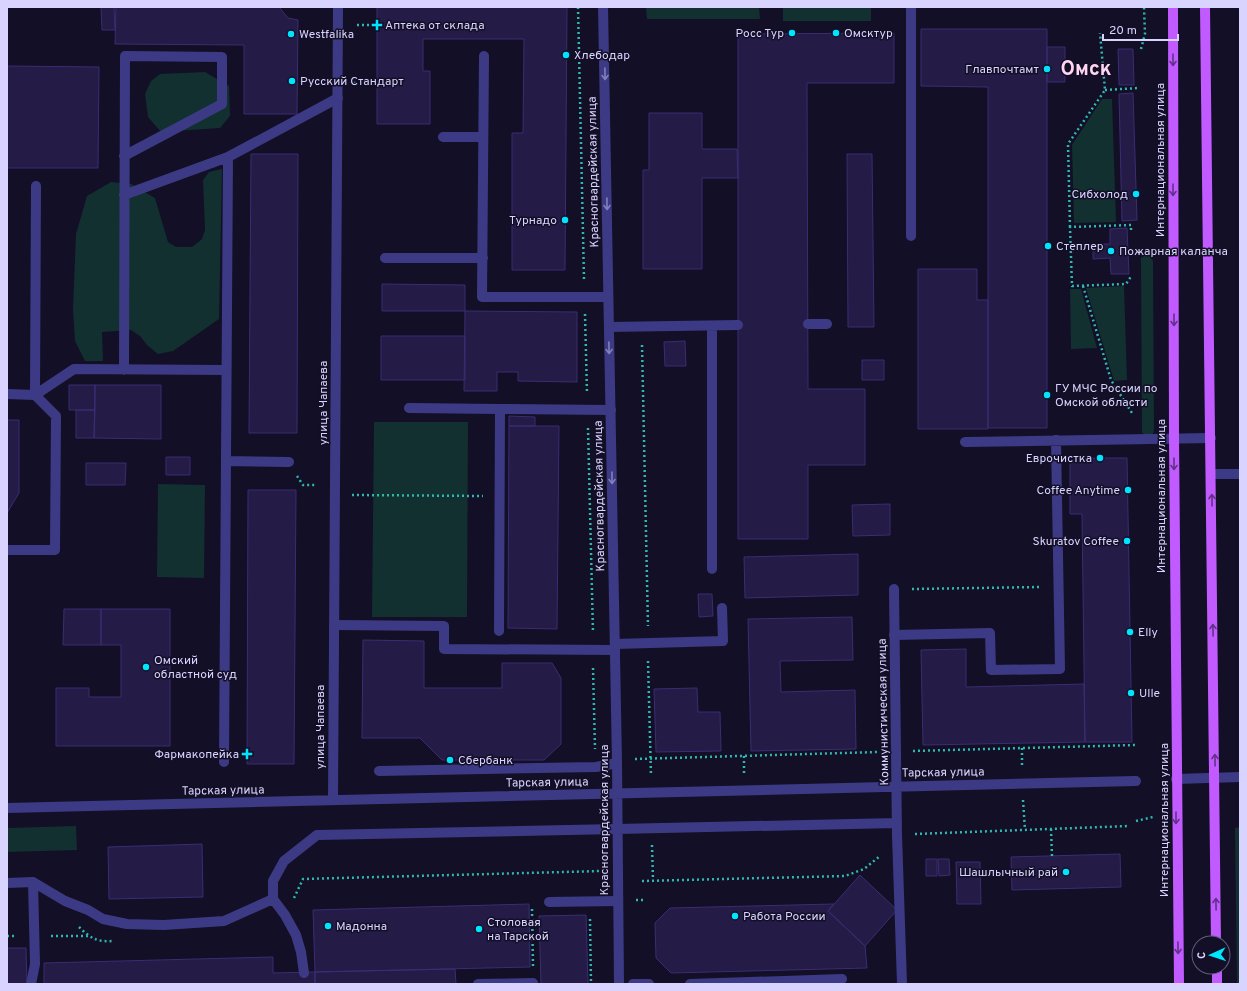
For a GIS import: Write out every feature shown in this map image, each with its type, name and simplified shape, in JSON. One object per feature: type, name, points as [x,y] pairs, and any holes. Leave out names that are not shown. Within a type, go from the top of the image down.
[{"type":"main road","name":"Интернациональная улица","points":[[1173,7],[1176,779],[1179,984]]},
{"type":"main road","points":[[1205,7],[1216,935]]},
{"type":"street","name":"улица Чапаева","points":[[333,800],[338,7]]},
{"type":"street","name":"Красногвардейская улица","points":[[604,7],[617,763],[619,984]]},
{"type":"street","points":[[910,7],[911,236]]},
{"type":"street","points":[[124,156],[222,104],[222,57],[125,56],[124,156],[124,370]]},
{"type":"street","points":[[484,56],[482,297],[608,298]]},
{"type":"street","points":[[124,195],[228,157],[338,98]]},
{"type":"street","points":[[443,136],[483,137]]},
{"type":"street","points":[[224,762],[228,157]]},
{"type":"street","points":[[7,550],[55,550],[56,416],[35,395],[36,186]]},
{"type":"street","points":[[385,258],[482,258]]},
{"type":"street","points":[[808,324],[827,324]]},
{"type":"street","points":[[609,327],[738,325]]},
{"type":"street","points":[[712,326],[712,569]]},
{"type":"street","points":[[7,394],[35,395],[74,369],[226,370]]},
{"type":"street","points":[[409,408],[611,410]]},
{"type":"street","points":[[499,631],[500,409]]},
{"type":"street","points":[[965,442],[1211,438]]},
{"type":"street","points":[[894,635],[990,633],[991,670],[1060,669],[1056,440]]},
{"type":"street","points":[[226,461],[289,462]]},
{"type":"street","points":[[1211,474],[1240,474]]},
{"type":"street","name":"Коммунистическая улица","points":[[894,589],[897,835],[902,984]]},
{"type":"street","points":[[334,625],[444,626],[444,649],[615,647],[648,643],[723,641],[722,608]]},
{"type":"street","points":[[379,771],[596,767],[617,763]]},
{"type":"street","points":[[1176,779],[1240,778]]},
{"type":"street","name":"Тарская улица","points":[[7,808],[1136,781]]},
{"type":"street","points":[[304,972],[301,952],[296,935],[285,915],[273,899],[273,881],[284,861],[316,835],[898,823]]},
{"type":"street","points":[[7,883],[33,882],[65,901],[88,910],[103,919],[127,924],[164,925],[224,921],[273,899]]},
{"type":"street","points":[[31,984],[35,964],[33,882]]},
{"type":"street","points":[[548,902],[618,900]]},
{"type":"street","points":[[690,984],[842,979]]},
{"type":"street","points":[[478,984],[534,983]]},
{"type":"street","points":[[633,984],[649,984]]},
{"type":"path","points":[[1141,49],[1145,34],[1144,7]]},
{"type":"path","points":[[357,25],[377,25]]},
{"type":"path","points":[[1100,33],[1105,90],[1068,144],[1072,286],[1126,284],[1132,275]]},
{"type":"path","points":[[357,83],[377,83]]},
{"type":"path","points":[[1105,90],[1139,88]]},
{"type":"path","points":[[1070,227],[1131,226],[1131,233]]},
{"type":"path","points":[[1083,286],[1111,380],[1132,413]]},
{"type":"path","points":[[641,327],[651,792]]},
{"type":"path","points":[[335,495],[500,496]]},
{"type":"path","points":[[894,589],[1058,587]]},
{"type":"path","points":[[1136,821],[1153,817]]},
{"type":"path","points":[[642,881],[845,876],[864,869],[882,855],[897,835],[1129,826]]},
{"type":"path","points":[[1050,829],[1052,856]]},
{"type":"path","points":[[285,915],[303,879],[618,871]]},
{"type":"path","points":[[590,901],[591,984]]},
{"type":"path","points":[[531,903],[534,983]]},
{"type":"green space","points":[[646,7],[759,7],[760,19],[647,19]]},
{"type":"green space","points":[[783,7],[871,7],[871,21],[783,21]]},
{"type":"green space","points":[[205,72],[229,86],[230,116],[220,128],[161,132],[148,117],[145,94],[151,81],[160,74]]},
{"type":"green space","points":[[1102,99],[1112,99],[1116,222],[1074,223],[1072,145]]},
{"type":"green space","points":[[222,169],[219,319],[173,351],[158,354],[147,345],[140,336],[131,330],[102,332],[103,361],[85,361],[75,341],[73,310],[76,234],[87,196],[111,182],[131,184],[155,198],[168,242],[176,247],[192,247],[202,239],[205,230],[203,180],[209,172]]},
{"type":"green space","points":[[1145,255],[1150,256],[1153,261],[1154,431],[1152,435],[1144,435],[1142,432],[1141,258]]},
{"type":"green space","points":[[1124,286],[1127,380],[1114,381],[1086,288]]},
{"type":"green space","points":[[1070,289],[1081,289],[1097,348],[1071,349]]},
{"type":"green space","points":[[374,422],[468,422],[467,617],[372,617]]},
{"type":"green space","points":[[158,484],[205,485],[204,578],[157,577]]},
{"type":"green space","points":[[76,826],[77,850],[7,852],[7,828]]},
{"type":"green space","points":[[1240,827],[1240,984],[1237,984],[1235,828]]},
{"type":"building","points":[[101,7],[114,7],[115,30],[102,30]]},
{"type":"building","points":[[116,7],[279,7],[288,18],[298,20],[297,114],[244,114],[244,45],[115,44]]},
{"type":"building","points":[[377,7],[567,7],[565,270],[512,270],[512,133],[523,133],[524,39],[423,39],[423,71],[430,71],[430,124],[377,124]]},
{"type":"building","points":[[921,29],[1047,29],[1047,428],[988,428],[988,87],[921,86]]},
{"type":"building","points":[[894,33],[894,83],[807,83],[808,389],[865,389],[865,465],[808,465],[808,539],[738,539],[738,34]]},
{"type":"building","points":[[1047,47],[1065,47],[1065,82],[1047,82]]},
{"type":"building","points":[[1118,49],[1133,49],[1134,85],[1119,85]]},
{"type":"building","points":[[7,66],[99,67],[98,168],[7,168]]},
{"type":"building","points":[[1133,93],[1137,220],[1122,221],[1119,94]]},
{"type":"building","points":[[649,113],[702,113],[702,149],[737,149],[738,178],[702,178],[702,269],[643,269],[643,170],[649,170]]},
{"type":"building","points":[[251,154],[298,154],[297,433],[249,433]]},
{"type":"building","points":[[847,154],[872,154],[874,327],[848,327]]},
{"type":"building","name":"Пожарная каланча","points":[[1127,228],[1129,274],[1111,274],[1110,258],[1093,259],[1093,244],[1110,244],[1110,229]]},
{"type":"building","points":[[918,269],[977,269],[977,300],[988,300],[988,429],[918,429]]},
{"type":"building","points":[[382,284],[465,285],[465,311],[382,311]]},
{"type":"building","points":[[465,311],[577,312],[577,382],[518,381],[518,372],[497,372],[497,391],[464,391]]},
{"type":"building","points":[[381,336],[465,336],[465,380],[381,380]]},
{"type":"building","points":[[685,341],[686,366],[665,366],[664,342]]},
{"type":"building","points":[[862,360],[884,360],[884,380],[862,380]]},
{"type":"building","points":[[69,385],[95,385],[95,410],[69,410]]},
{"type":"building","points":[[95,385],[161,385],[161,439],[94,438]]},
{"type":"building","points":[[76,410],[95,410],[94,438],[76,438]]},
{"type":"building","points":[[509,416],[535,417],[535,426],[509,426]]},
{"type":"building","points":[[7,420],[19,420],[19,493],[7,513]]},
{"type":"building","points":[[509,426],[559,426],[557,629],[508,628]]},
{"type":"building","points":[[166,457],[190,457],[190,475],[166,475]]},
{"type":"building","points":[[1127,458],[1132,742],[1085,742],[1082,514],[1070,514],[1070,459]]},
{"type":"building","points":[[86,463],[126,463],[125,485],[86,485]]},
{"type":"building","points":[[248,490],[296,490],[294,764],[247,764]]},
{"type":"building","points":[[890,504],[890,535],[853,536],[852,505]]},
{"type":"building","points":[[858,554],[858,595],[745,598],[744,557]]},
{"type":"building","points":[[698,594],[712,594],[713,616],[699,617]]},
{"type":"building","points":[[64,609],[101,609],[101,645],[63,645]]},
{"type":"building","name":"Омский областной суд","points":[[101,609],[170,609],[170,746],[56,746],[56,688],[89,688],[89,697],[121,697],[121,645],[101,645]]},
{"type":"building","points":[[852,617],[853,660],[780,661],[781,692],[855,690],[856,749],[751,751],[748,619]]},
{"type":"building","points":[[363,640],[424,641],[424,688],[502,688],[502,663],[552,663],[561,678],[561,744],[544,760],[442,760],[420,738],[362,738]]},
{"type":"building","points":[[966,649],[966,687],[1084,684],[1085,742],[923,745],[921,650]]},
{"type":"building","points":[[697,688],[698,712],[720,712],[721,751],[656,752],[654,689]]},
{"type":"building","points":[[202,844],[203,897],[109,899],[108,847]]},
{"type":"building","name":"Шашлычный рай","points":[[1120,854],[1121,887],[1012,890],[1011,857]]},
{"type":"building","points":[[926,859],[937,859],[937,876],[926,876]]},
{"type":"building","points":[[938,859],[949,859],[950,875],[939,876]]},
{"type":"building","points":[[956,862],[980,862],[981,904],[957,904]]},
{"type":"building","points":[[860,875],[897,910],[865,946],[828,911]]},
{"type":"building","points":[[529,904],[530,967],[315,972],[313,910]]},
{"type":"building","points":[[834,904],[828,911],[865,946],[867,968],[671,973],[656,958],[655,923],[670,908]]},
{"type":"building","points":[[586,915],[588,984],[541,984],[539,916]]},
{"type":"building","points":[[7,948],[26,948],[27,984],[7,984]]},
{"type":"building","points":[[273,957],[273,973],[315,972],[315,984],[44,984],[44,963]]},
{"type":"building","points":[[455,969],[456,984],[315,984],[315,972]]},
{"type":"place","name":"Аптека от склада","points":[[377,25]]},
{"type":"place","name":"Росс Тур","points":[[792,33]]},
{"type":"place","name":"Омсктур","points":[[836,33]]},
{"type":"place","name":"Westfalika","points":[[291,34]]},
{"type":"place","name":"Хлебодар","points":[[566,55]]},
{"type":"place","name":"Главпочтамт","points":[[1047,69]]},
{"type":"place","name":"Русский Стандарт","points":[[292,81]]},
{"type":"place","name":"Сибхолод","points":[[1136,194]]},
{"type":"place","name":"Турнадо","points":[[565,220]]},
{"type":"place","name":"Степлер","points":[[1048,246]]},
{"type":"place","name":"Пожарная каланча","points":[[1111,251]]},
{"type":"place","name":"ГУ МЧС России по Омской области","points":[[1047,395]]},
{"type":"place","name":"Еврочистка","points":[[1100,458]]},
{"type":"place","name":"Coffee Anytime","points":[[1128,490]]},
{"type":"place","name":"Skuratov Coffee","points":[[1127,541]]},
{"type":"place","name":"Elly","points":[[1130,632]]},
{"type":"place","name":"Омский областной суд","points":[[146,667]]},
{"type":"place","name":"Ulle","points":[[1131,693]]},
{"type":"place","name":"Фармакопейка","points":[[247,754]]},
{"type":"place","name":"Сбербанк","points":[[450,760]]},
{"type":"place","name":"Шашлычный рай","points":[[1066,872]]},
{"type":"place","name":"Работа России","points":[[735,916]]},
{"type":"place","name":"Мадонна","points":[[328,926]]},
{"type":"place","name":"Столовая на Тарской","points":[[479,929]]},
{"type":"district","name":"Омск","points":[[1086,68]]}]
